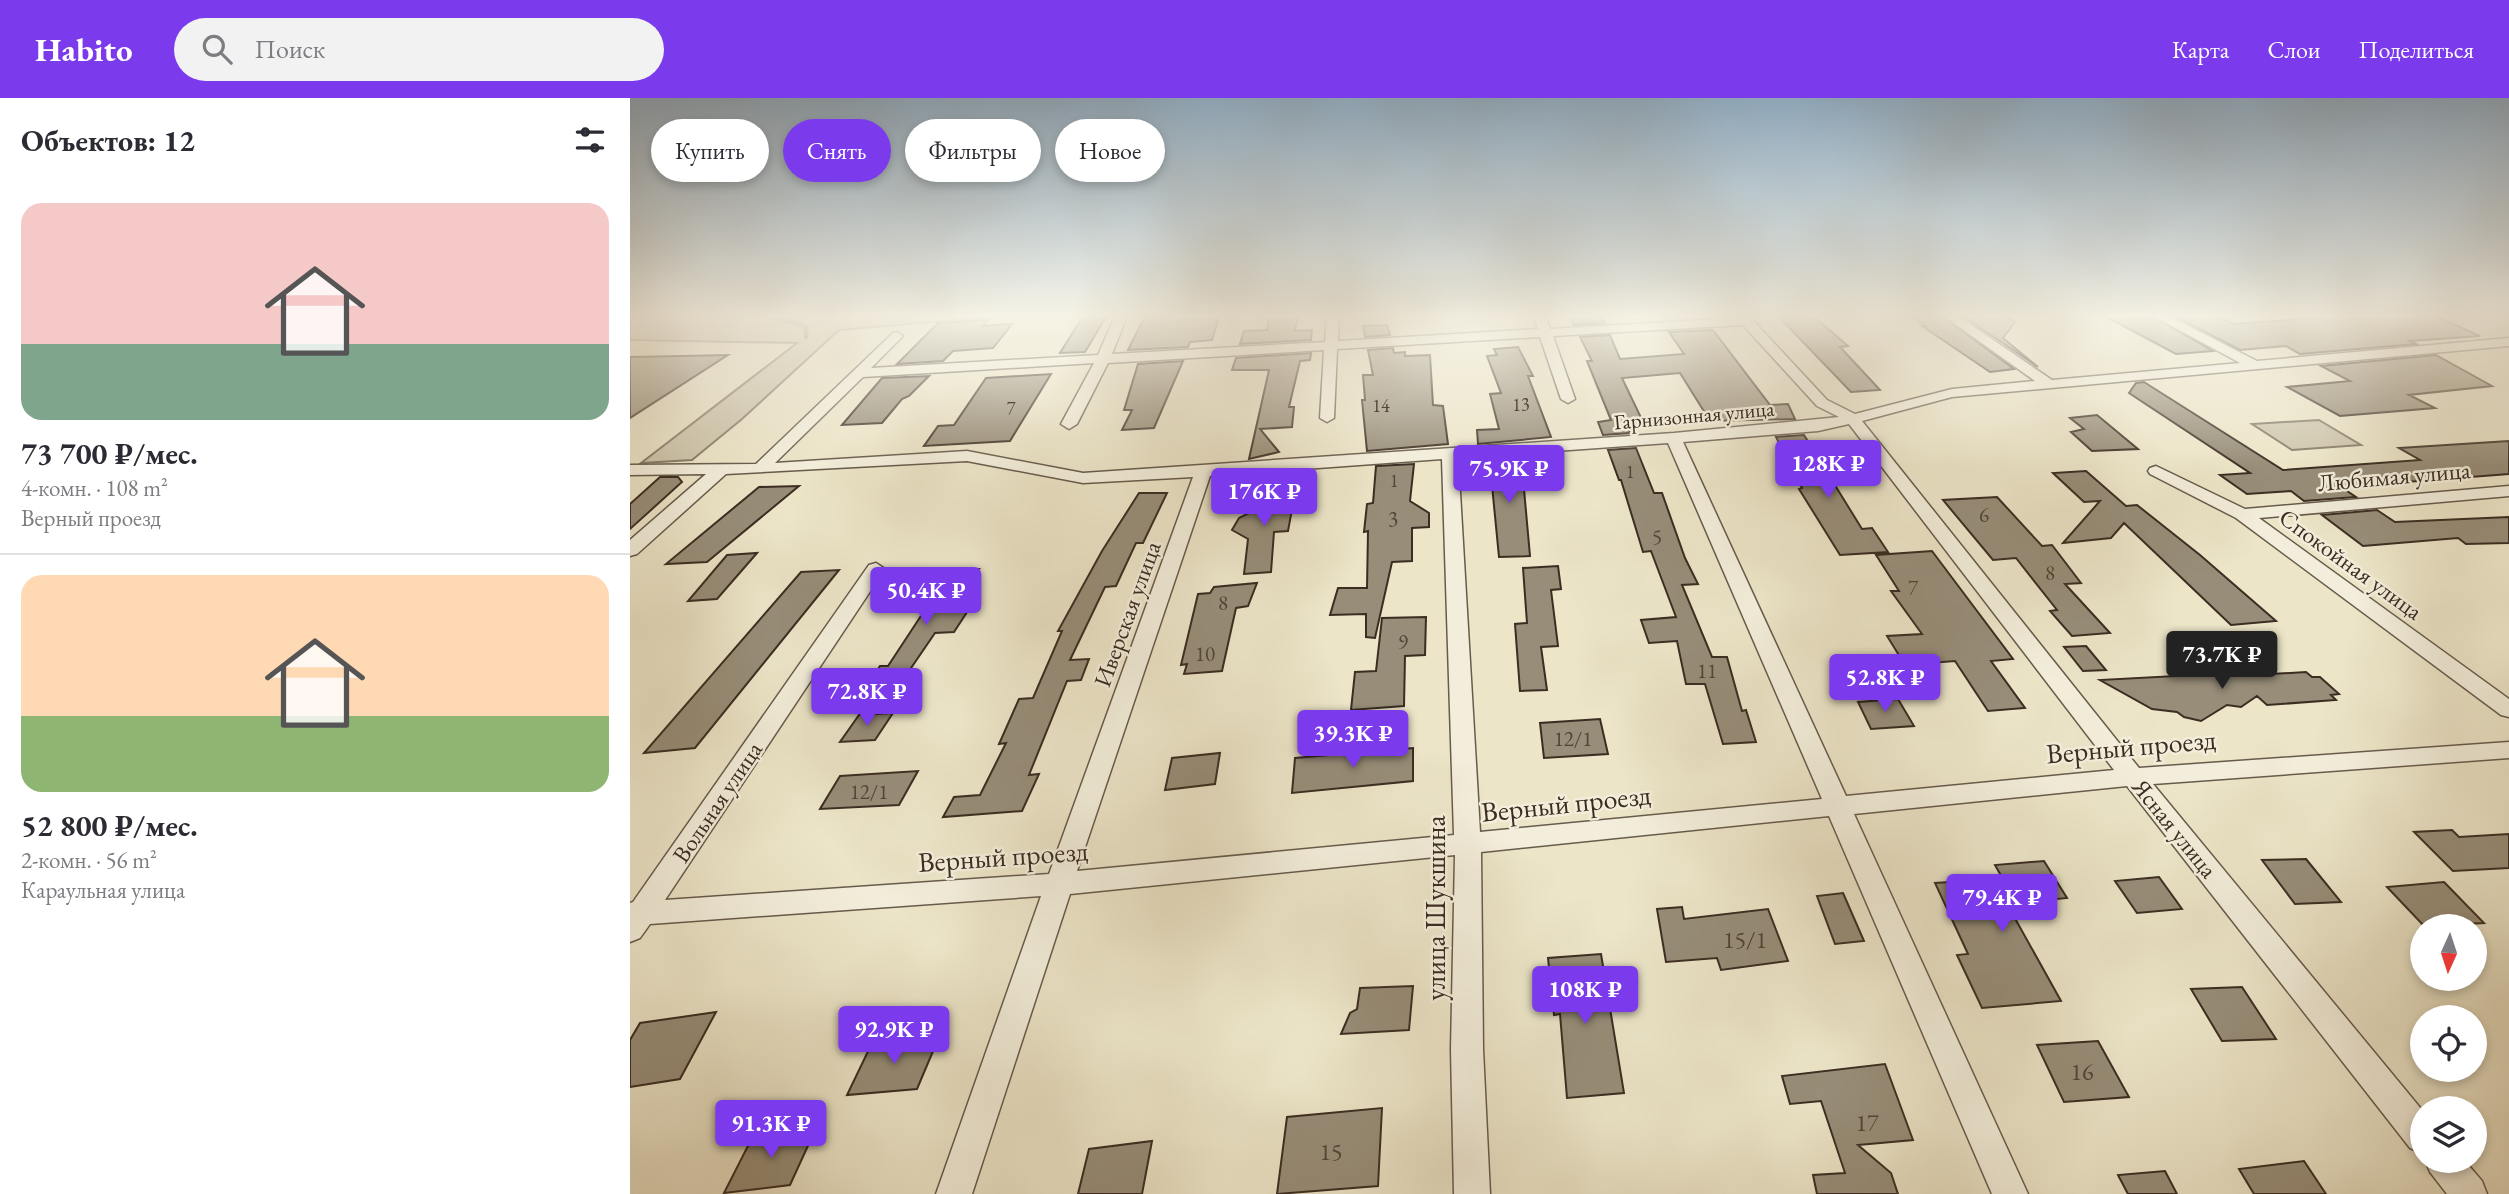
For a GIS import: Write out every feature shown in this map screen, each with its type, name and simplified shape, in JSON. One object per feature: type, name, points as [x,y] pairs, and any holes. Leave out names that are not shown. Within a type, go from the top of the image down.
[{"type":"street","points":[[760,469],[869,365]]},
{"type":"street","points":[[862,373],[997,365]]},
{"type":"street","points":[[1069,424],[1100,365]]},
{"type":"street","points":[[1327,418],[1331,365]]},
{"type":"street","points":[[1557,365],[1568,399]]},
{"type":"street","name":"Гарнизонная улица","points":[[1786,365],[1822,404],[1853,419]]},
{"type":"street","points":[[2020,365],[2050,386]]},
{"type":"street","name":"Гарнизонная улица","points":[[1203,472],[1818,426],[1952,393],[2254,365]]},
{"type":"street","name":"Ясная улица","points":[[1853,419],[2133,777],[2410,1121]]},
{"type":"street","points":[[1674,438],[2010,1194]]},
{"type":"street","name":"улица Шукшина","points":[[1450,454],[1468,845],[1467,1049],[1472,1194]]},
{"type":"street","points":[[630,470],[760,469],[967,456],[1083,478],[1203,472]]},
{"type":"street","points":[[630,550],[721,470]]},
{"type":"street","name":"Спокойная улица","points":[[2156,471],[2242,514],[2509,710]]},
{"type":"street","name":"Иверская улица","points":[[954,1194],[1203,472]]},
{"type":"street","name":"Любимая улица","points":[[2242,514],[2509,491]]},
{"type":"street","name":"Вольная улица","points":[[634,919],[876,569]]},
{"type":"street","name":"Верный проезд","points":[[634,919],[1059,884],[2133,777],[2509,750]]},
{"type":"street","points":[[2452,1173],[2469,1194]]},
{"type":"shaded area","points":[[768,365],[801,365],[692,460],[641,463]]},
{"type":"shaded area","points":[[2319,420],[2361,445],[2292,450],[2252,424]]},
{"type":"building","points":[[630,365],[712,365],[630,418]]},
{"type":"building","points":[[1138,365],[1181,365],[1154,428],[1122,430],[1132,410],[1124,410]]},
{"type":"building","points":[[1234,365],[1299,365],[1289,407],[1294,407],[1292,427],[1260,429],[1279,452],[1249,459],[1269,370],[1232,370]]},
{"type":"building","points":[[1371,365],[1431,365],[1433,405],[1443,406],[1448,444],[1367,451],[1362,400],[1365,400],[1363,375],[1373,375]]},
{"type":"building","points":[[1490,365],[1527,365],[1533,376],[1528,376],[1551,437],[1478,444],[1477,430],[1499,429],[1490,394],[1501,393]]},
{"type":"building","points":[[1589,365],[1740,365],[1770,405],[1788,404],[1795,419],[1710,421],[1680,373],[1622,378],[1645,426],[1628,427],[1630,433],[1603,435],[1598,422],[1611,420]]},
{"type":"building","points":[[1825,365],[1857,365],[1880,390],[1851,392]]},
{"type":"building","points":[[1980,365],[2009,365],[2014,369],[1990,372]]},
{"type":"building","points":[[2454,365],[2492,386],[2409,395],[2435,408],[2340,416],[2287,387],[2350,381],[2321,366]]},
{"type":"building","points":[[1051,374],[1010,441],[924,446],[938,426],[954,425],[986,378]]},
{"type":"building","points":[[929,376],[909,396],[902,399],[882,423],[842,425],[882,378]]},
{"type":"building","points":[[2144,382],[2283,470],[2420,460],[2399,448],[2509,441],[2509,474],[2341,487],[2356,497],[2304,501],[2291,491],[2247,494],[2220,475],[2250,473],[2129,393],[2136,383]]},
{"type":"building","points":[[2097,415],[2138,449],[2092,451],[2071,432],[2084,429],[2070,418]]},
{"type":"building","points":[[1804,435],[1862,529],[1872,528],[1888,552],[1840,555],[1799,489],[1802,488],[1776,437]]},
{"type":"building","points":[[1636,448],[1654,493],[1662,493],[1685,558],[1698,584],[1682,585],[1712,657],[1727,657],[1742,711],[1746,710],[1756,742],[1723,744],[1705,684],[1686,684],[1677,641],[1649,643],[1641,620],[1676,617],[1651,551],[1643,552],[1621,480],[1608,450]]},
{"type":"building","points":[[1521,456],[1530,556],[1499,557],[1491,475],[1480,475],[1479,459]]},
{"type":"building","points":[[1414,464],[1410,501],[1429,513],[1429,527],[1412,528],[1412,561],[1392,562],[1375,638],[1366,637],[1366,614],[1330,615],[1338,588],[1367,588],[1368,531],[1364,532],[1367,504],[1373,503],[1376,466]]},
{"type":"building","points":[[2086,471],[2126,506],[2137,505],[2276,621],[2231,625],[2124,523],[2111,538],[2063,543],[2100,501],[2084,502],[2053,473]]},
{"type":"building","points":[[660,477],[678,477],[682,482],[630,529],[630,504]]},
{"type":"building","points":[[799,486],[707,562],[666,564],[759,487]]},
{"type":"building","points":[[1253,491],[1289,491],[1285,504],[1293,504],[1288,531],[1274,532],[1271,572],[1244,574],[1248,539],[1232,530],[1239,518],[1253,511]]},
{"type":"building","points":[[1139,493],[1167,493],[1143,543],[1136,543],[1116,586],[1105,587],[1070,660],[1089,659],[1081,680],[1067,681],[1029,775],[1039,774],[1022,811],[943,817],[954,797],[980,795],[1006,743],[999,744],[1019,699],[1033,698],[1062,631],[1058,631],[1102,551]]},
{"type":"building","points":[[1997,497],[2042,546],[2052,545],[2081,583],[2065,584],[2110,633],[2072,636],[2050,611],[2057,610],[2016,558],[1993,560],[1943,500]]},
{"type":"building","points":[[2377,510],[2395,522],[2509,517],[2509,543],[2466,544],[2458,538],[2363,546],[2322,515]]},
{"type":"building","points":[[1932,551],[2013,659],[1991,661],[2025,708],[1988,711],[1955,661],[1905,665],[1887,636],[1922,634],[1891,591],[1899,591],[1876,555]]},
{"type":"building","points":[[757,553],[717,599],[688,601],[727,555]]},
{"type":"building","points":[[1558,566],[1561,589],[1551,590],[1558,646],[1541,647],[1547,690],[1520,691],[1515,624],[1527,623],[1523,568]]},
{"type":"building","points":[[979,569],[951,610],[969,609],[954,632],[935,633],[896,690],[863,691],[880,666],[888,666],[932,599],[921,599],[941,571]]},
{"type":"building","points":[[839,570],[695,748],[644,753],[801,572]]},
{"type":"building","points":[[1257,583],[1248,606],[1236,608],[1222,671],[1184,674],[1187,664],[1181,665],[1198,594],[1210,593],[1214,587]]},
{"type":"building","points":[[1426,617],[1425,655],[1405,656],[1404,706],[1351,710],[1355,672],[1376,671],[1382,618]]},
{"type":"building","points":[[2086,646],[2106,670],[2083,671],[2064,647]]},
{"type":"building","points":[[2251,672],[2254,675],[2306,672],[2312,677],[2320,677],[2339,694],[2331,695],[2336,700],[2267,705],[2257,696],[2241,707],[2227,705],[2201,721],[2184,717],[2177,712],[2152,709],[2100,680]]},
{"type":"building","points":[[1898,699],[1914,726],[1871,729],[1858,702]]},
{"type":"building","points":[[893,713],[875,740],[840,742],[859,715]]},
{"type":"building","points":[[1600,719],[1608,754],[1544,758],[1540,723]]},
{"type":"building","points":[[1413,748],[1413,781],[1292,793],[1295,758]]},
{"type":"building","points":[[1220,753],[1215,784],[1165,790],[1172,758]]},
{"type":"building","points":[[918,771],[899,805],[820,809],[840,776]]},
{"type":"building","points":[[2452,830],[2459,837],[2509,834],[2509,868],[2453,871],[2414,832]]},
{"type":"building","points":[[2306,859],[2341,902],[2295,904],[2262,860]]},
{"type":"building","points":[[2044,861],[2067,898],[2007,904],[2061,1001],[1982,1008],[1957,955],[1968,954],[1935,883],[2003,879],[1995,865]]},
{"type":"building","points":[[2159,877],[2182,909],[2137,913],[2115,881]]},
{"type":"building","points":[[2444,882],[2475,914],[2413,914],[2387,887]]},
{"type":"building","points":[[1843,893],[1864,941],[1835,944],[1817,896]]},
{"type":"building","points":[[1682,907],[1684,919],[1768,909],[1788,961],[1721,970],[1717,958],[1666,962],[1657,909]]},
{"type":"building","points":[[1601,954],[1624,1093],[1567,1098],[1560,1014],[1554,1015],[1548,958]]},
{"type":"building","points":[[1413,986],[1409,1030],[1341,1034],[1350,1013],[1357,1009],[1360,988]]},
{"type":"building","points":[[2242,987],[2276,1039],[2222,1041],[2191,989]]},
{"type":"building","points":[[716,1012],[680,1079],[630,1087],[630,1040],[640,1023]]},
{"type":"building","points":[[939,1037],[917,1089],[847,1095],[872,1043]]},
{"type":"building","points":[[2098,1041],[2129,1097],[2064,1102],[2037,1045]]},
{"type":"building","points":[[1885,1064],[1913,1140],[1858,1145],[1891,1173],[1898,1194],[1817,1194],[1813,1175],[1845,1173],[1821,1101],[1790,1104],[1782,1076]]},
{"type":"building","points":[[1382,1108],[1378,1186],[1277,1194],[1287,1117]]},
{"type":"building","points":[[817,1126],[790,1185],[724,1193],[754,1134]]},
{"type":"building","points":[[1152,1141],[1142,1194],[1078,1194],[1089,1149]]},
{"type":"building","points":[[2304,1161],[2326,1194],[2254,1194],[2239,1169]]},
{"type":"building","points":[[2165,1171],[2177,1194],[2128,1194],[2118,1175]]}]
